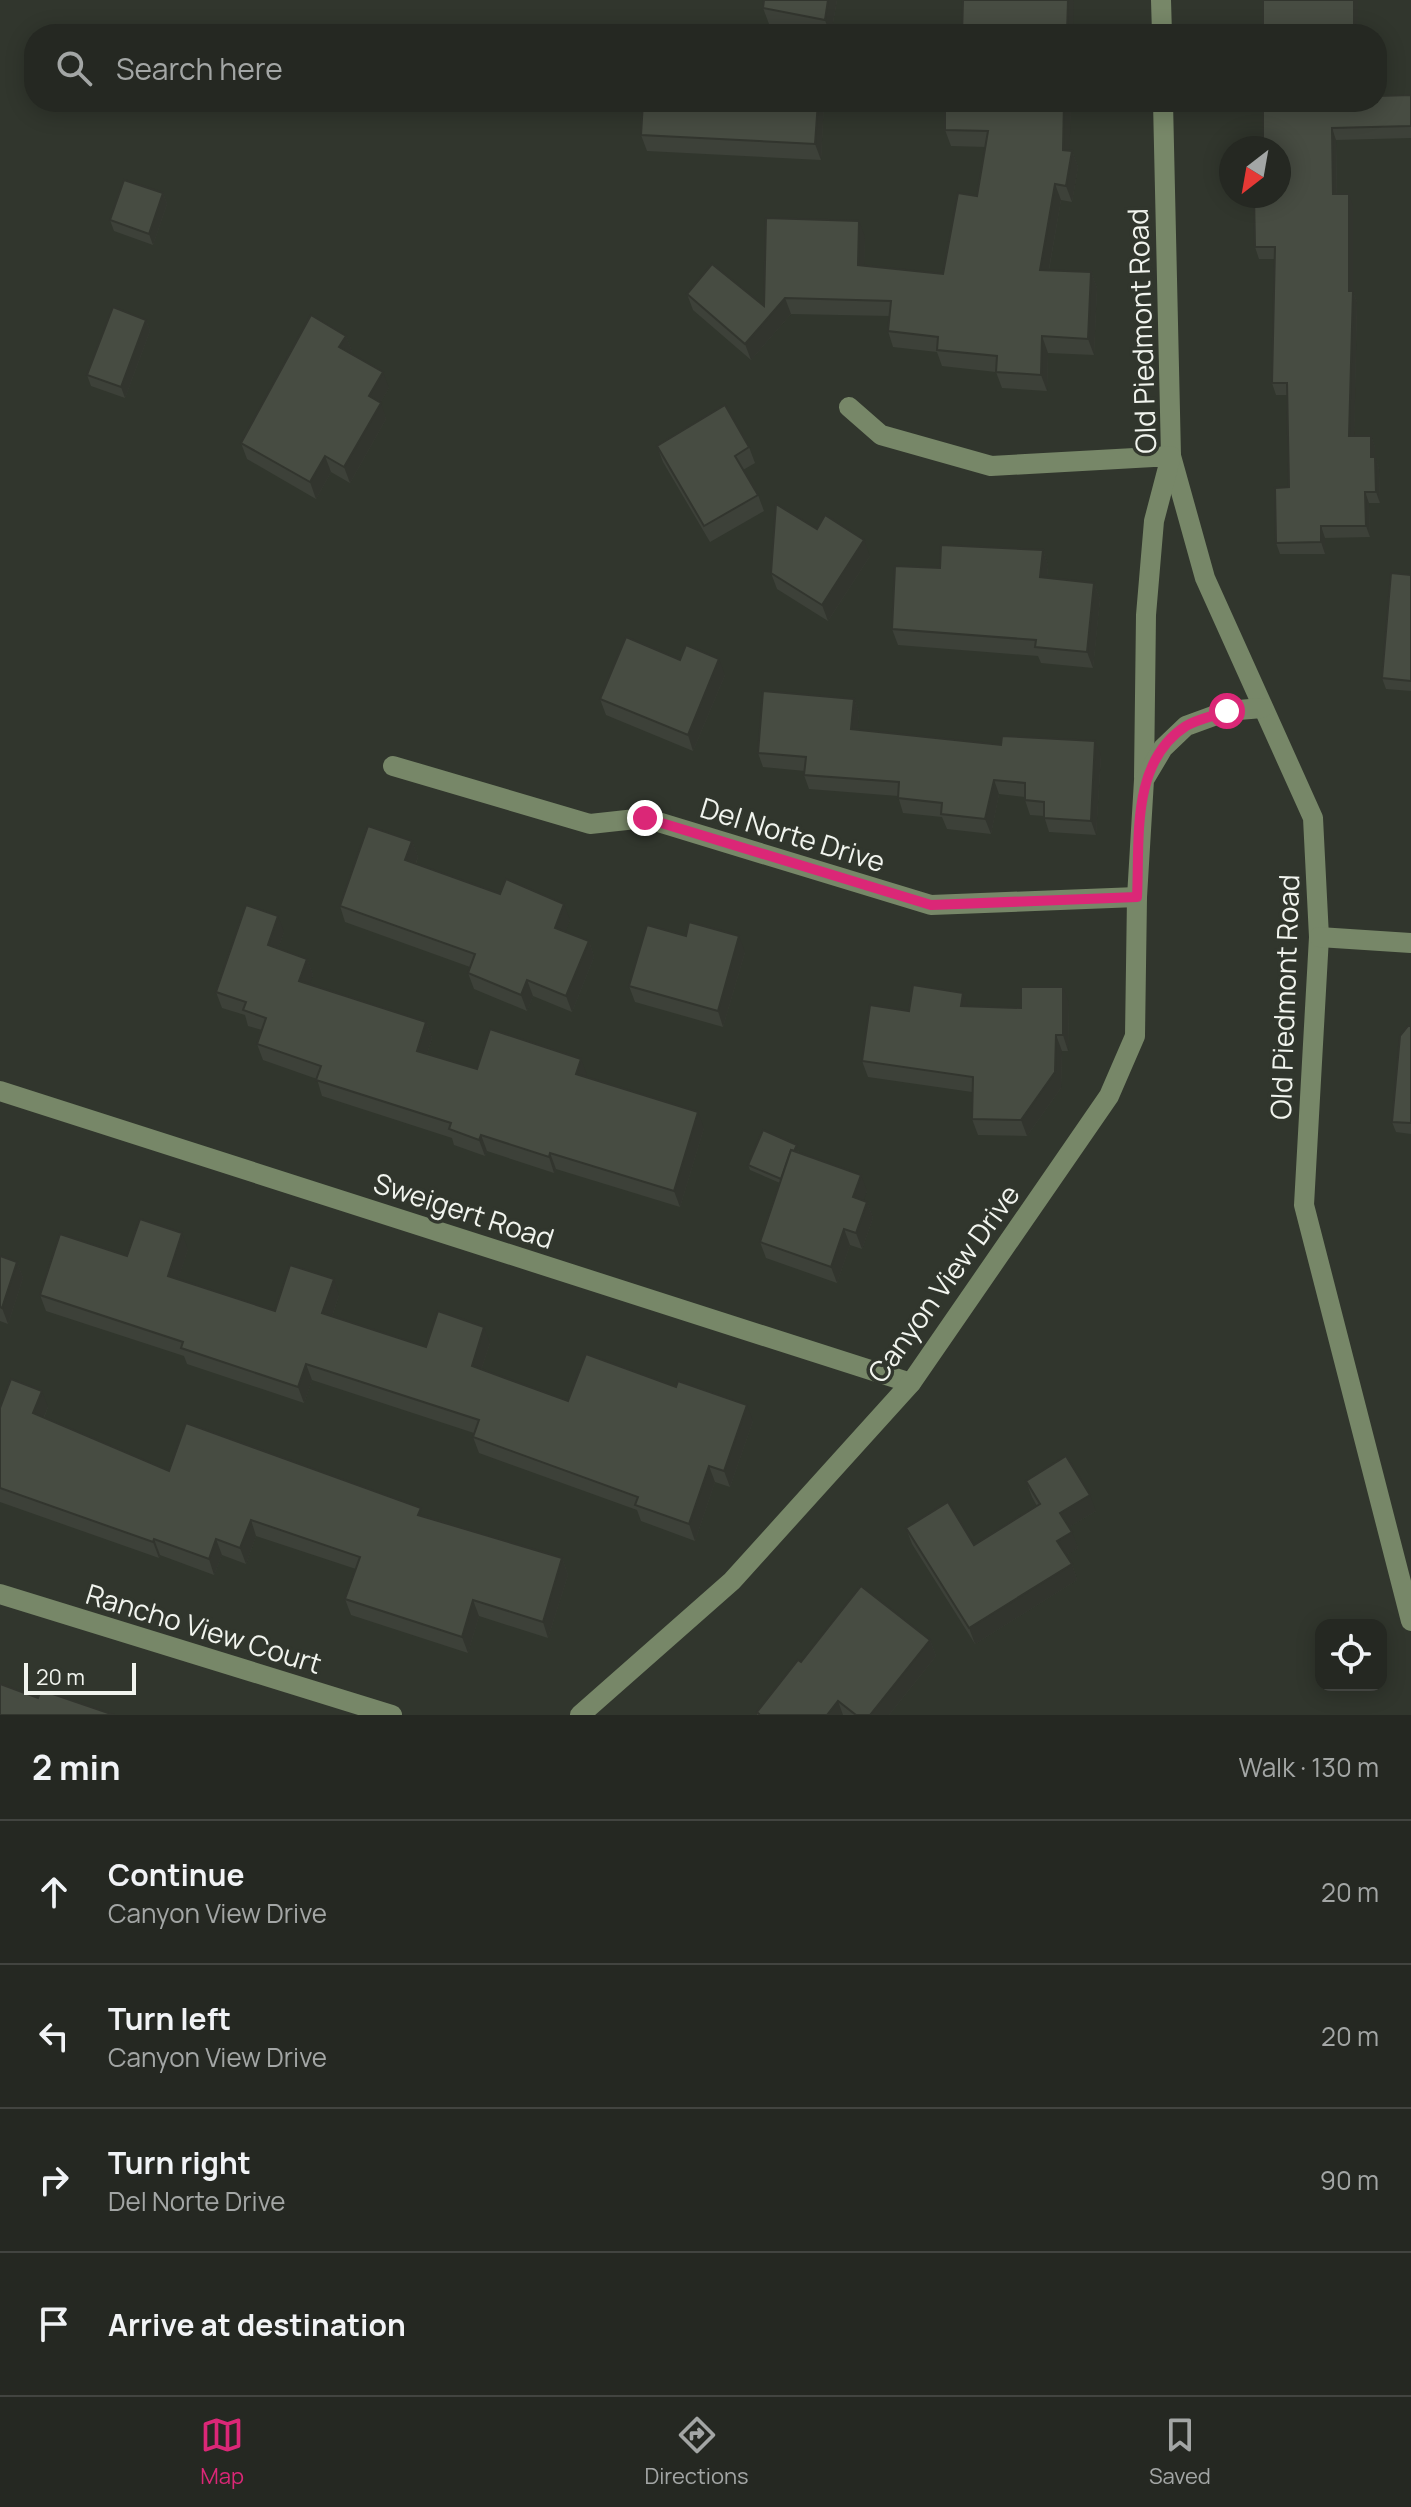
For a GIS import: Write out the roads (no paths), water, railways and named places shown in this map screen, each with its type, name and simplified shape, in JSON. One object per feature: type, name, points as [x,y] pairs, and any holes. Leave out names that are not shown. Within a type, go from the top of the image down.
[{"type":"street","points":[[1161,0],[1162,24]]},
{"type":"street","name":"Old Piedmont Road","points":[[1163,112],[1171,456],[1205,578],[1313,818],[1319,937],[1304,1205],[1411,1621]]},
{"type":"street","points":[[849,407],[881,435],[991,466],[1171,456]]},
{"type":"street","name":"Canyon View Drive","points":[[580,1715],[732,1581],[911,1383],[1109,1096],[1135,1036],[1146,615],[1154,521],[1171,456]]},
{"type":"street","name":"Canyon View Drive","points":[[1144,780],[1163,748],[1186,726],[1227,711],[1262,708]]},
{"type":"street","name":"Del Norte Drive","points":[[393,766],[590,824],[645,818],[931,905],[1137,897]]},
{"type":"street","points":[[1319,937],[1411,943]]},
{"type":"street","name":"Sweigert Road","points":[[0,1091],[911,1383]]},
{"type":"street","name":"Rancho View Court","points":[[0,1594],[392,1715]]}]
